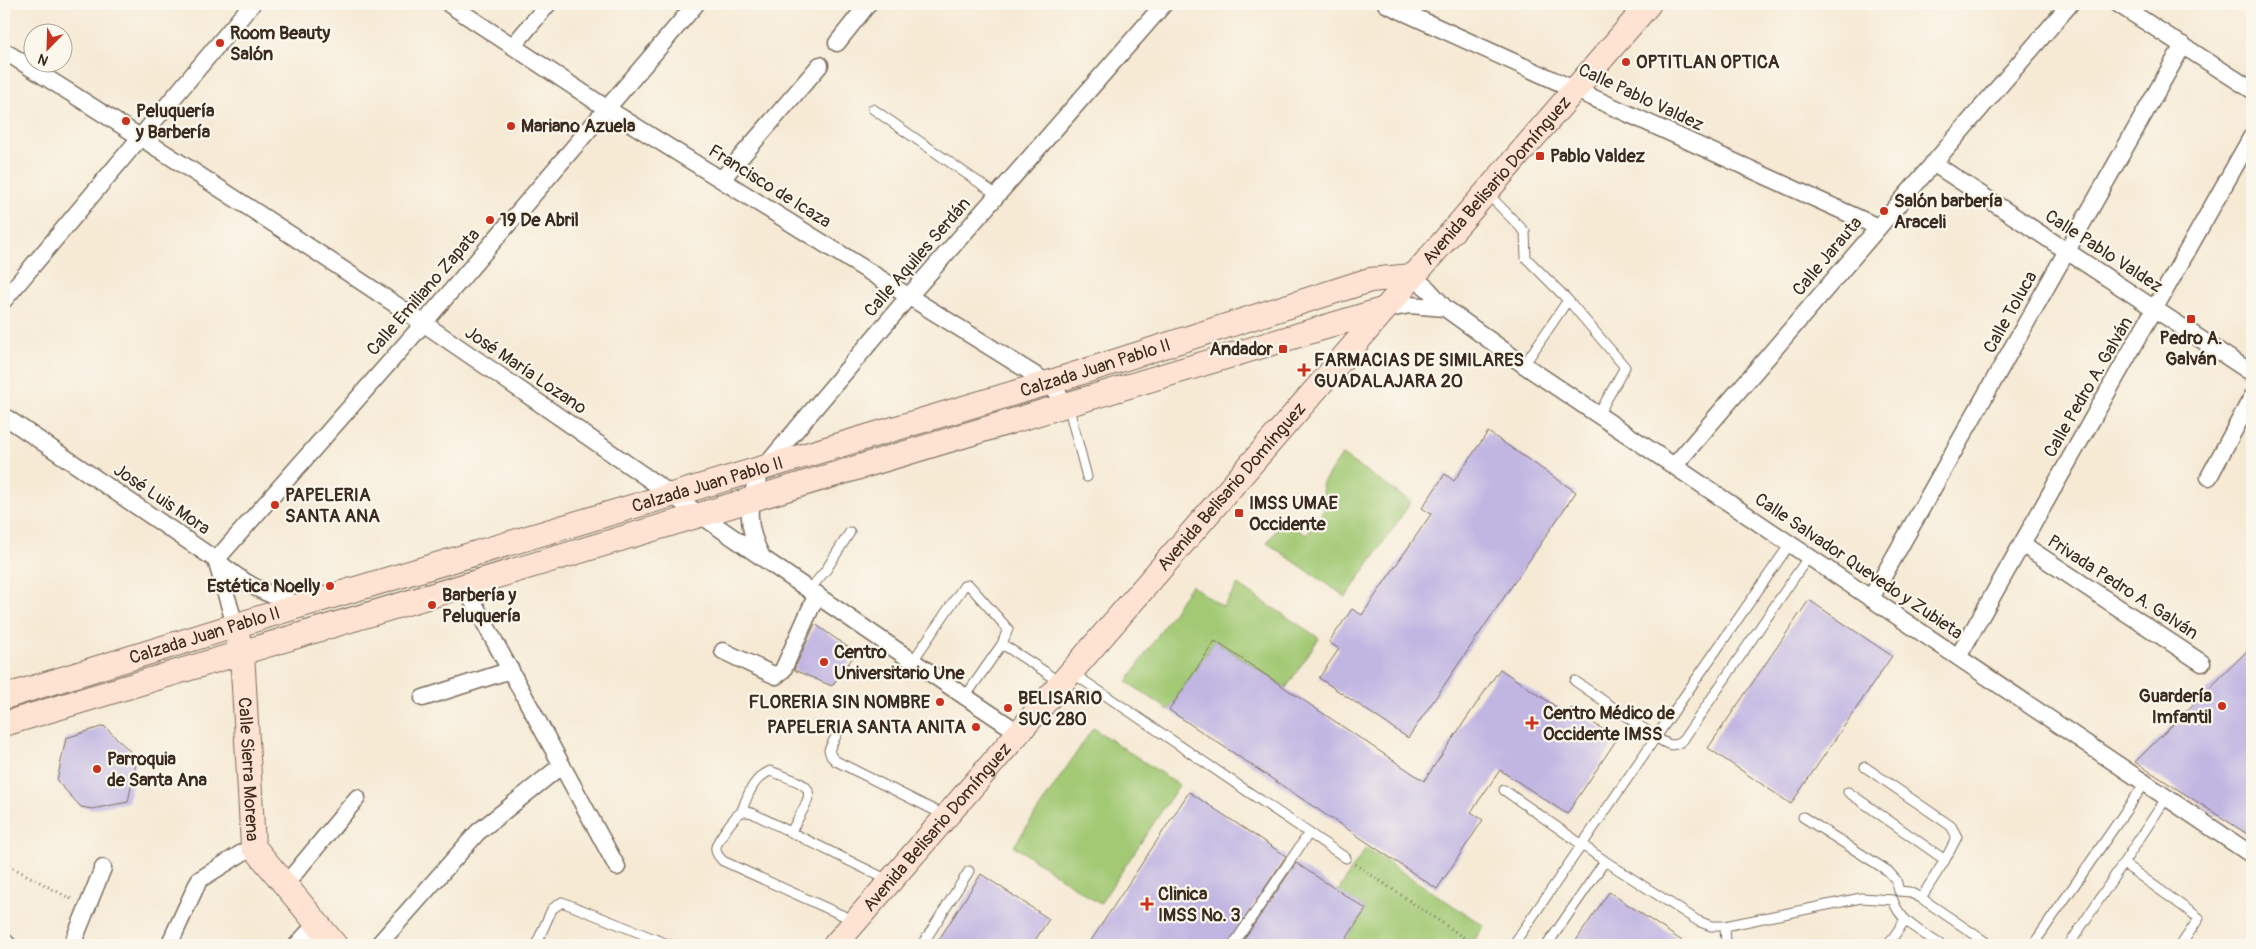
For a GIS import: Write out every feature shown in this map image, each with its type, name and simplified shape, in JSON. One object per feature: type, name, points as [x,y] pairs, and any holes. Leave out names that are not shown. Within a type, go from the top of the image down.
[{"type":"main road","name":"Avenida Belisario Domínguez","points":[[834,945],[1648,4]]},
{"type":"main road","name":"Calzada Juan Pablo II","points":[[4,697],[235,625],[1048,383],[1370,280],[1412,276]]},
{"type":"main road","name":"Calzada Juan Pablo II","points":[[4,724],[1382,310]]},
{"type":"main road","name":"Calle Sierra Morena","points":[[235,625],[242,652],[253,846],[335,945]]},
{"type":"street","points":[[4,300],[252,4]]},
{"type":"street","name":"Francisco de Icaza","points":[[449,4],[606,108],[910,295],[1048,383],[1068,405]]},
{"type":"street","points":[[513,46],[548,4]]},
{"type":"street","name":"Calle Emiliano Zapata","points":[[216,560],[423,324],[696,4]]},
{"type":"street","points":[[837,43],[868,4]]},
{"type":"street","name":"Calle Aquiles Serdán","points":[[762,557],[750,529],[750,500],[754,483],[763,469],[910,295],[1164,4]]},
{"type":"street","name":"Calle Pablo Valdez","points":[[1386,4],[1878,227]]},
{"type":"street","name":"Calle Jarauta","points":[[1674,466],[2070,4]]},
{"type":"street","points":[[2118,4],[2252,90]]},
{"type":"street","name":"Calle Toluca","points":[[1871,598],[2183,45]]},
{"type":"street","name":"José María Lozano","points":[[4,51],[141,137],[423,324],[814,592],[912,662],[1018,732]]},
{"type":"street","points":[[722,180],[820,65]]},
{"type":"street","name":"Calle Pedro A. Galván","points":[[1958,657],[2252,136]]},
{"type":"street","name":"Calle Pablo Valdez","points":[[1933,164],[2252,373]]},
{"type":"street","name":"Calle Salvador Quevedo y Zubieta","points":[[1412,276],[1428,289],[1445,308],[1524,365],[2252,854]]},
{"type":"street","points":[[1382,310],[1410,305],[1445,308]]},
{"type":"street","points":[[2209,477],[2252,396]]},
{"type":"street","name":"José Luis Mora","points":[[4,416],[216,560],[235,576],[256,589],[278,599],[302,605]]},
{"type":"street","name":"Privada Pedro A. Galván","points":[[2022,544],[2202,663]]},
{"type":"street","points":[[216,560],[235,625]]},
{"type":"street","points":[[464,585],[617,868]]},
{"type":"street","points":[[723,651],[776,676],[783,670],[814,592]]},
{"type":"street","points":[[423,698],[510,670]]},
{"type":"street","points":[[378,945],[478,832],[562,765]]},
{"type":"street","points":[[285,885],[357,798]]},
{"type":"street","points":[[169,945],[198,880],[253,846]]},
{"type":"street","points":[[72,945],[103,868]]},
{"type":"street","points":[[297,945],[317,923]]},
{"type":"lane","points":[[873,109],[997,195]]},
{"type":"lane","points":[[1486,192],[1525,232],[1526,258],[1568,300],[1625,367],[1598,415]]},
{"type":"lane","points":[[1524,365],[1568,300]]},
{"type":"lane","points":[[1068,405],[1087,477]]},
{"type":"lane","points":[[814,592],[850,532]]},
{"type":"lane","points":[[1513,945],[1790,544]]},
{"type":"lane","points":[[1575,681],[1656,737],[1672,746],[1678,744],[1683,740],[1809,556]]},
{"type":"lane","points":[[912,662],[964,586],[969,585],[1008,629],[1002,644],[965,697]]},
{"type":"lane","points":[[1002,644],[1044,671],[1066,678],[1346,858]]},
{"type":"lane","points":[[839,730],[829,750],[831,756],[836,761],[946,816]]},
{"type":"lane","points":[[1865,767],[1951,826],[1957,837],[1945,860],[1920,898]]},
{"type":"lane","points":[[791,832],[808,800],[809,793],[807,787],[802,782],[770,771],[760,775],[752,784],[741,813],[718,842],[715,849],[717,856],[723,861],[855,921]]},
{"type":"lane","points":[[2033,945],[2145,783]]},
{"type":"lane","points":[[1504,790],[1605,861],[1698,921],[1711,926],[1725,926],[1861,898],[1893,900]]},
{"type":"lane","points":[[1848,792],[1945,860]]},
{"type":"lane","points":[[2069,945],[2167,798]]},
{"type":"lane","points":[[741,813],[752,813],[890,881]]},
{"type":"lane","points":[[1804,817],[1888,871],[1896,880],[1900,891]]},
{"type":"lane","points":[[1233,945],[1309,833]]},
{"type":"lane","points":[[1547,945],[1605,861]]},
{"type":"lane","points":[[2124,864],[2199,918],[2181,945]]},
{"type":"lane","points":[[922,945],[969,871]]},
{"type":"lane","points":[[1900,891],[1909,892],[1920,898],[1990,945]]},
{"type":"lane","points":[[1893,900],[1900,891]]},
{"type":"lane","points":[[1893,900],[1896,910],[1905,920],[1941,945]]},
{"type":"lane","points":[[536,945],[552,909],[562,902],[569,903],[670,945]]},
{"type":"lane","points":[[1888,945],[1905,920]]},
{"type":"lane","points":[[1725,926],[1726,945]]},
{"type":"path","points":[[1346,858],[1475,945]]},
{"type":"path","points":[[4,863],[87,908]]},
{"type":"green space","points":[[1342,455],[1411,502],[1346,597],[1267,543],[1283,520],[1306,535],[1326,507],[1322,484]]},
{"type":"green space","points":[[1191,585],[1223,607],[1238,585],[1319,638],[1286,688],[1215,641],[1169,710],[1127,682]]},
{"type":"green space","points":[[1093,728],[1179,785],[1100,904],[1014,846]]},
{"type":"green space","points":[[1366,848],[1484,926],[1471,945],[1342,945],[1366,909],[1338,891]]},
{"type":"building","points":[[1488,432],[1576,492],[1408,738],[1319,678],[1339,649],[1329,642],[1352,609],[1362,615],[1431,514],[1422,508],[1445,474],[1454,481]]},
{"type":"building","points":[[1809,600],[1892,656],[1791,804],[1708,748]]},
{"type":"building","name":"Centro Universitario Une","points":[[815,624],[856,653],[832,686],[794,670]]},
{"type":"building","points":[[1215,641],[1424,781],[1500,669],[1567,714],[1571,708],[1617,739],[1567,814],[1500,770],[1471,812],[1483,820],[1437,889],[1169,710]]},
{"type":"building","name":"Guardería Imfantil","points":[[2252,646],[2252,837],[2135,762]]},
{"type":"building","name":"Parroquia de Santa Ana","points":[[104,726],[137,758],[128,802],[92,809],[81,807],[57,781],[66,738]]},
{"type":"building","points":[[1189,792],[1286,856],[1227,945],[1088,945]]},
{"type":"building","points":[[1296,863],[1366,909],[1342,945],[1240,945]]},
{"type":"building","points":[[981,874],[1049,919],[1032,945],[945,945],[938,941]]},
{"type":"building","points":[[1609,892],[1688,945],[1573,945]]},
{"type":"place","name":"Room Beauty Salón","points":[[220,43]]},
{"type":"place","name":"OPTITLAN OPTICA","points":[[1626,62]]},
{"type":"place","name":"Peluquería y Barbería","points":[[126,121]]},
{"type":"place","name":"Mariano Azuela","points":[[511,126]]},
{"type":"place","name":"Pablo Valdez","points":[[1540,156]]},
{"type":"place","name":"Salón barbería Araceli","points":[[1884,211]]},
{"type":"place","name":"19 De Abril","points":[[490,220]]},
{"type":"place","name":"Pedro A. Galván","points":[[2191,319]]},
{"type":"place","name":"Andador","points":[[1283,349]]},
{"type":"place","name":"FARMACIAS DE SIMILARES GUADALAJARA 20","points":[[1304,370]]},
{"type":"place","name":"PAPELERIA SANTA ANA","points":[[275,505]]},
{"type":"place","name":"IMSS UMAE Occidente","points":[[1239,513]]},
{"type":"place","name":"Estética Noelly","points":[[330,586]]},
{"type":"place","name":"Barbería y Peluquería","points":[[432,605]]},
{"type":"place","name":"Centro Universitario Une","points":[[824,662]]},
{"type":"place","name":"FLORERIA SIN NOMBRE","points":[[940,702]]},
{"type":"place","name":"Guardería Imfantil","points":[[2222,706]]},
{"type":"place","name":"BELISARIO SUC 280","points":[[1008,708]]},
{"type":"place","name":"Centro Médico de Occidente IMSS","points":[[1532,723]]},
{"type":"place","name":"PAPELERIA SANTA ANITA","points":[[976,727]]},
{"type":"place","name":"Parroquia de Santa Ana","points":[[97,769]]},
{"type":"place","name":"Clinica IMSS No. 3","points":[[1147,904]]}]
